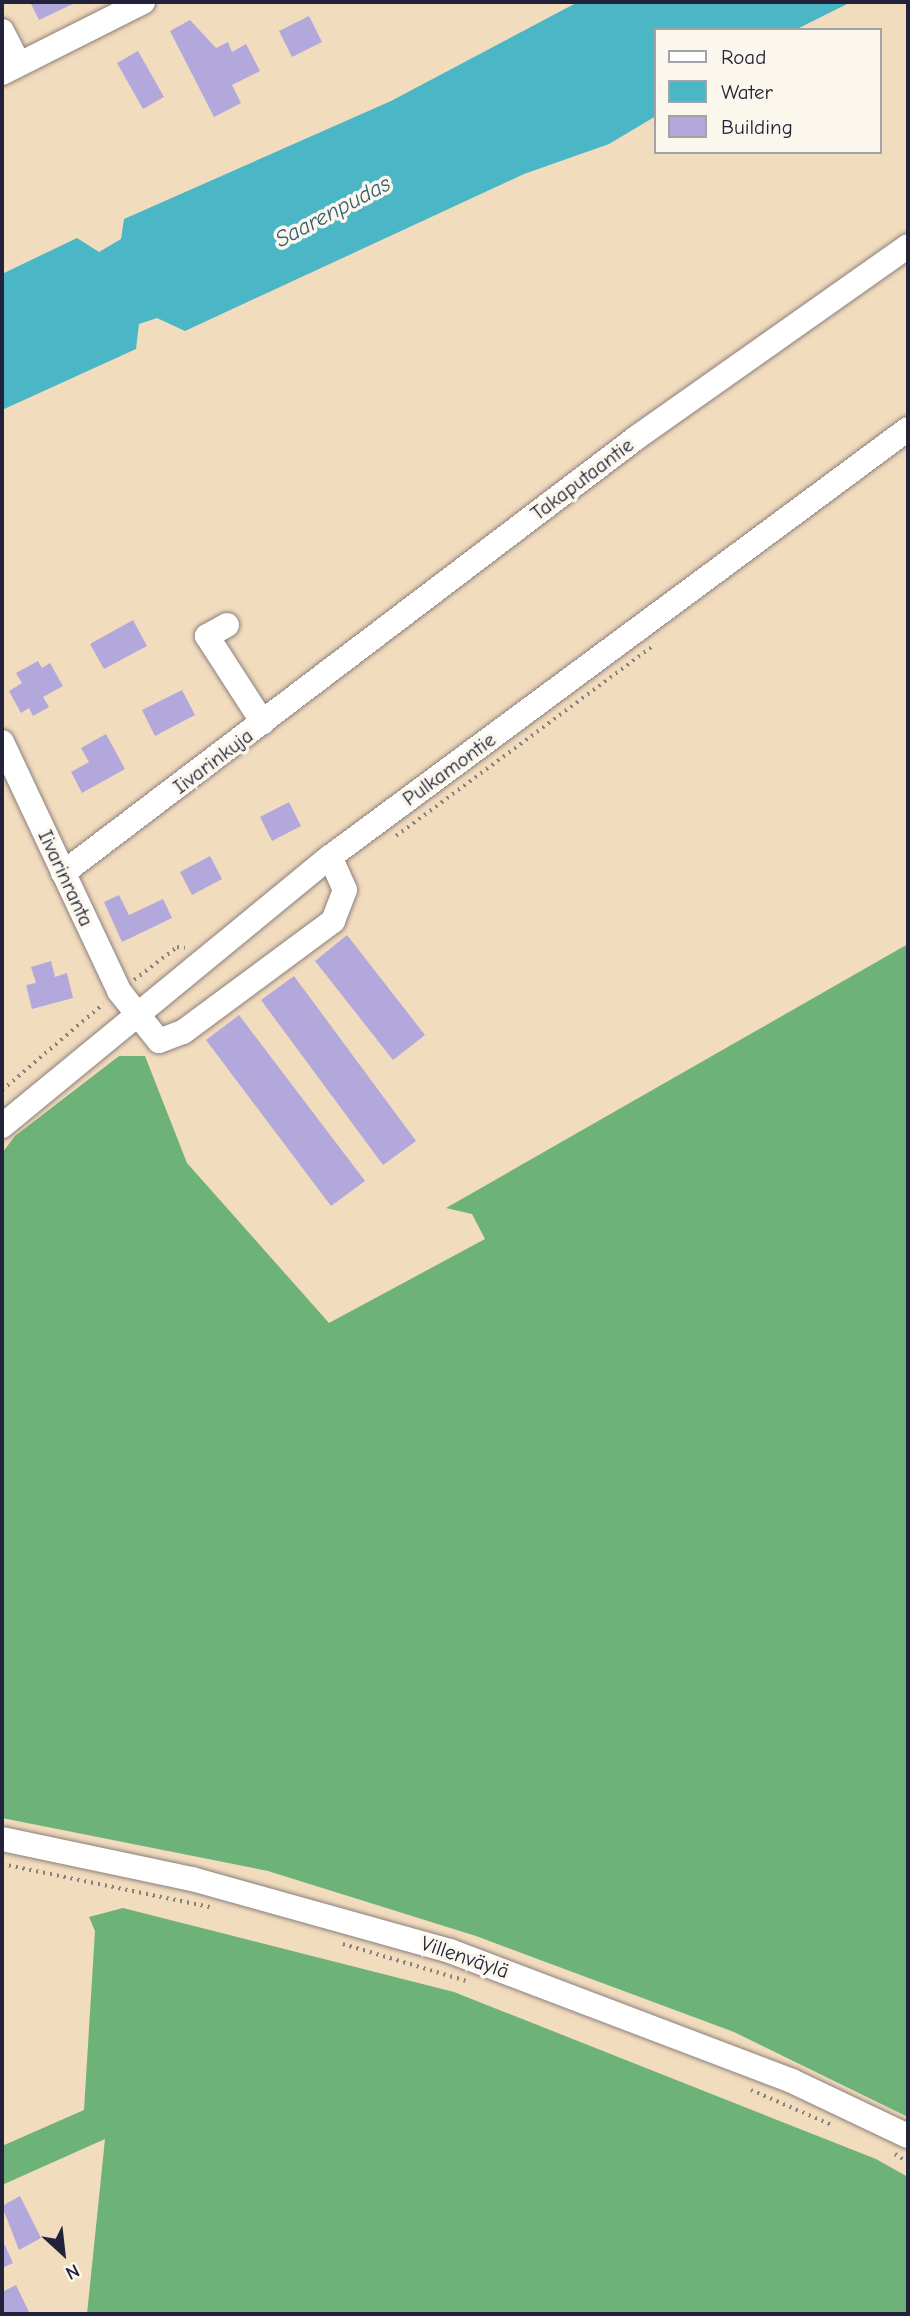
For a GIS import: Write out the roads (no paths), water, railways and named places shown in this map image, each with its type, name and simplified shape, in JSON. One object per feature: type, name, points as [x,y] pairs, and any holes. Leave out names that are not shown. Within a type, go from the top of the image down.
[{"type":"street","points":[[2,31],[10,68],[143,2]]},
{"type":"street","name":"Takaputaantie","points":[[263,723],[636,438],[908,246]]},
{"type":"street","name":"Pulkamontie","points":[[2,1126],[134,1012],[330,857],[908,429]]},
{"type":"street","name":"Iivarinkuja","points":[[63,873],[263,723],[207,636],[227,625]]},
{"type":"street","name":"Iivarinranta","points":[[2,742],[119,991],[159,1041],[183,1032],[333,921],[345,890],[330,857]]},
{"type":"street","name":"Villenväylä","points":[[2,1839],[192,1878],[450,1951],[780,2076],[899,2144]]},
{"type":"water","name":"Saarenpudas","points":[[578,2],[851,2],[799,28],[654,28],[654,117],[609,144],[524,174],[185,331],[157,318],[139,324],[136,349],[2,410],[2,274],[77,238],[99,252],[121,239],[124,219],[391,101]]}]
